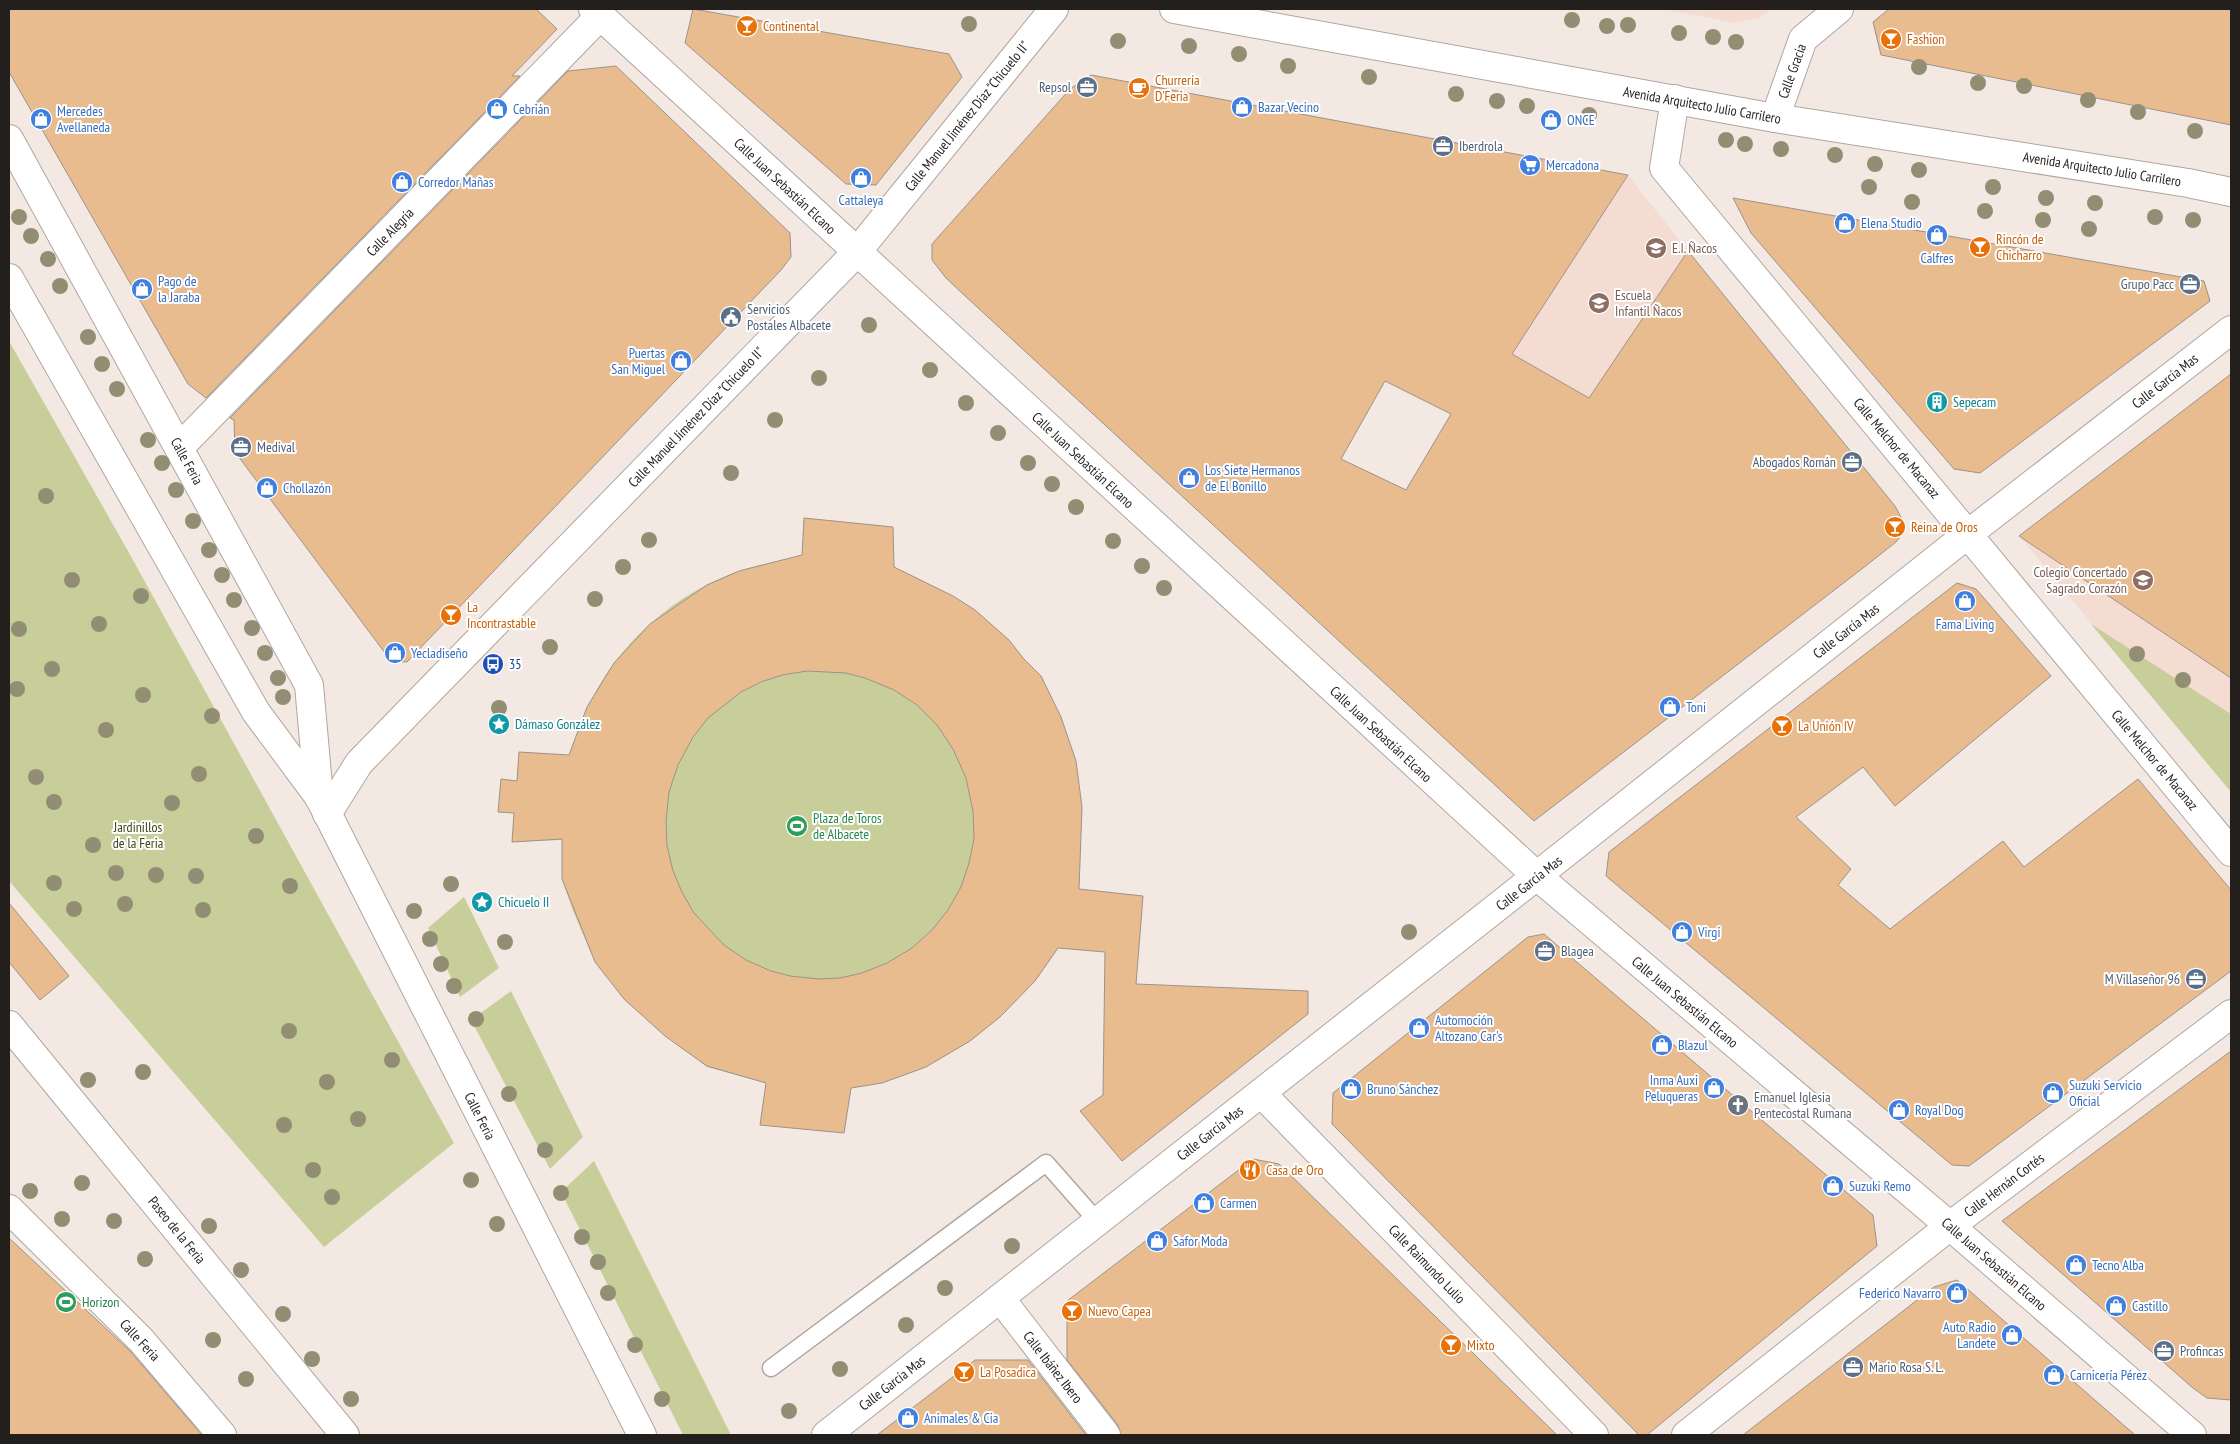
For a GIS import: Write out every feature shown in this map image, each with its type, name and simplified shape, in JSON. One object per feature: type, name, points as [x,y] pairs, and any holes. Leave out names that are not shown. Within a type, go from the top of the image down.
[{"type":"street","name":"Calle Manuel Jiménez Díaz \"Chicuelo II\"","points":[[323,806],[359,763],[856,253],[1054,9]]},
{"type":"street","name":"Avenida Arquitecto Julio Carrilero","points":[[1174,9],[1775,118],[2188,183],[2231,192]]},
{"type":"street","name":"Calle Gracia","points":[[1775,118],[1802,39],[1839,9]]},
{"type":"street","name":"Calle Juan Sebastián Elcano","points":[[596,12],[856,253],[1537,876],[1950,1226],[2192,1435]]},
{"type":"street","name":"Calle Alegría","points":[[179,448],[596,12]]},
{"type":"street","name":"Calle Melchor de Macanaz","points":[[1675,99],[1664,168],[2231,852]]},
{"type":"street","name":"Calle Feria","points":[[9,139],[309,685],[323,806]]},
{"type":"street","name":"Calle Feria","points":[[9,278],[256,712],[323,806],[642,1435]]},
{"type":"street","name":"Calle García Mas","points":[[826,1435],[1537,876],[1968,534],[2231,330]]},
{"type":"street","name":"Calle Hernán Cortés","points":[[1686,1435],[1950,1226],[2231,1014]]},
{"type":"street","name":"Paseo de la Feria","points":[[9,1025],[345,1435]]},
{"type":"street","name":"Calle Raimundo Lulio","points":[[1261,1093],[1594,1435]]},
{"type":"street","name":"Calle Feria","points":[[9,1208],[141,1340],[222,1435]]},
{"type":"street","name":"Calle Ibáñez Ibero","points":[[1000,1298],[1106,1435]]},
{"type":"lane","points":[[771,1368],[1046,1163],[1098,1222]]},
{"type":"shaded area","points":[[1662,9],[1771,9],[1760,18],[1735,23]]},
{"type":"shaded area","name":"Escuela Infantil Ñacos","points":[[1628,175],[1688,251],[1589,398],[1512,354]]},
{"type":"shaded area","name":"Colegio Concertado Sagrado Corazón","points":[[2231,374],[2231,792],[2019,536]]},
{"type":"green space","name":"Jardinillos de la Feria","points":[[9,341],[128,551],[454,1143],[324,1247],[9,881]]},
{"type":"green space","name":"Plaza de Toros de Albacete","points":[[804,518],[893,527],[894,567],[953,596],[975,610],[1009,640],[1041,676],[1061,717],[1058,948],[1035,981],[1000,1017],[970,1041],[926,1067],[882,1083],[851,1088],[844,1133],[760,1125],[766,1083],[707,1067],[665,1036],[624,999],[595,962],[573,911],[562,879],[562,840],[512,842],[514,813],[498,812],[501,779],[517,781],[519,752],[569,755],[584,715],[599,686],[613,664],[630,643],[670,608],[692,593],[715,581],[739,571],[802,555]]},
{"type":"green space","points":[[2091,624],[2231,714],[2231,792]]},
{"type":"green space","points":[[464,897],[499,968],[460,997],[428,928]]},
{"type":"green space","points":[[511,991],[583,1137],[550,1169],[471,1020]]},
{"type":"green space","points":[[594,1161],[731,1435],[683,1435],[561,1192]]},
{"type":"building","points":[[9,9],[536,9],[557,29],[512,76],[520,76],[206,398],[188,384],[9,72]]},
{"type":"building","points":[[693,9],[949,54],[962,77],[876,185],[846,184],[685,43]]},
{"type":"building","points":[[1889,9],[2231,9],[2231,125],[1881,55],[1873,22]]},
{"type":"building","points":[[616,66],[790,233],[791,257],[781,270],[407,662],[391,661],[235,452],[234,420],[230,418],[568,71]]},
{"type":"building","points":[[1091,75],[1628,175],[1512,354],[1589,398],[1688,251],[1895,506],[1902,519],[1903,533],[1896,542],[1863,568],[1534,821],[963,294],[946,278],[932,260],[932,244],[1070,89]],"holes":[[[1385,381],[1451,414],[1406,490],[1341,459]]]},
{"type":"building","points":[[1733,198],[2204,281],[2210,301],[1980,473],[1954,469],[1751,233]]},
{"type":"building","name":"Colegio Concertado Sagrado Corazón","points":[[2231,374],[2231,678],[2019,536]]},
{"type":"building","name":"Plaza de Toros de Albacete","points":[[804,518],[893,527],[894,567],[953,596],[975,610],[1009,640],[1041,676],[1061,717],[1076,761],[1082,807],[1079,889],[1143,896],[1136,984],[1308,991],[1308,1014],[1122,1161],[1080,1111],[1103,1095],[1105,952],[1058,948],[1035,981],[1000,1017],[970,1041],[926,1067],[882,1083],[851,1088],[844,1133],[760,1125],[766,1083],[707,1066],[665,1036],[624,999],[595,962],[562,879],[562,839],[512,842],[514,813],[498,812],[501,779],[517,781],[519,752],[569,755],[587,707],[614,663],[650,624],[707,585],[739,571],[802,555]],"holes":[[[807,671],[846,673],[865,678],[894,690],[917,705],[937,725],[953,749],[966,778],[973,811],[974,839],[961,887],[948,910],[932,930],[912,948],[887,963],[862,973],[840,978],[819,979],[790,976],[771,971],[746,960],[724,945],[694,913],[673,871],[667,846],[666,821],[669,792],[678,765],[693,737],[708,718],[741,692],[761,682],[782,675]]]},
{"type":"building","points":[[1957,583],[1976,589],[2051,676],[1895,806],[1863,767],[1796,817],[1851,869],[1838,885],[1890,929],[2003,841],[2024,867],[2138,779],[2231,890],[2231,971],[1969,1166],[1952,1165],[1606,876],[1609,852]]},
{"type":"building","points":[[9,903],[69,976],[40,1000],[9,962]]},
{"type":"building","points":[[1544,934],[1873,1215],[1877,1246],[1647,1435],[1639,1435],[1332,1124],[1333,1093],[1528,937]]},
{"type":"building","points":[[2231,1051],[2231,1400],[2207,1398],[2193,1388],[2002,1221]]},
{"type":"building","points":[[1253,1159],[1279,1164],[1557,1435],[1121,1435],[1118,1425],[1067,1360],[1067,1301]]},
{"type":"building","points":[[9,1238],[130,1351],[202,1435],[9,1435]]},
{"type":"building","points":[[1957,1280],[2135,1435],[1743,1435],[1934,1287]]},
{"type":"building","points":[[975,1360],[1028,1360],[1086,1435],[877,1435]]},
{"type":"place","name":"Continental","points":[[747,26]]},
{"type":"place","name":"Fashion","points":[[1891,39]]},
{"type":"place","name":"Repsol","points":[[1087,87]]},
{"type":"place","name":"Churrería D'Feria","points":[[1139,88]]},
{"type":"place","name":"Bazar Vecino","points":[[1242,107]]},
{"type":"place","name":"Cebrián","points":[[497,109]]},
{"type":"place","name":"Mercedes Avellaneda","points":[[41,119]]},
{"type":"place","name":"ONCE","points":[[1551,120]]},
{"type":"place","name":"Iberdrola","points":[[1443,146]]},
{"type":"place","name":"Mercadona","points":[[1530,165]]},
{"type":"place","name":"Cattaleya","points":[[861,178]]},
{"type":"place","name":"Corredor Mañas","points":[[402,182]]},
{"type":"place","name":"Elena Studio","points":[[1845,223]]},
{"type":"place","name":"Calfres","points":[[1937,235]]},
{"type":"place","name":"Rincón de Chicharro","points":[[1980,247]]},
{"type":"place","name":"E.I. Ñacos","points":[[1656,248]]},
{"type":"place","name":"Grupo Pacc","points":[[2190,284]]},
{"type":"place","name":"Pago de la Jaraba","points":[[142,289]]},
{"type":"place","name":"Escuela Infantil Ñacos","points":[[1599,303]]},
{"type":"place","name":"Servicios Postales Albacete","points":[[731,317]]},
{"type":"place","name":"Puertas San Miguel","points":[[681,361]]},
{"type":"place","name":"Sepecam","points":[[1937,402]]},
{"type":"place","name":"Medival","points":[[241,447]]},
{"type":"place","name":"Abogados Román","points":[[1852,462]]},
{"type":"place","name":"Los Siete Hermanos de El Bonillo","points":[[1189,478]]},
{"type":"place","name":"Chollazón","points":[[267,488]]},
{"type":"place","name":"Reina de Oros","points":[[1895,527]]},
{"type":"place","name":"Colegio Concertado Sagrado Corazón","points":[[2143,580]]},
{"type":"place","name":"Fama Living","points":[[1965,601]]},
{"type":"place","name":"La Incontrastable","points":[[451,615]]},
{"type":"place","name":"Yecladiseño","points":[[395,653]]},
{"type":"place","name":"35","points":[[493,664]]},
{"type":"place","name":"Toni","points":[[1670,707]]},
{"type":"place","name":"Dámaso González","points":[[499,724]]},
{"type":"place","name":"La Unión IV","points":[[1782,726]]},
{"type":"place","name":"Plaza de Toros de Albacete","points":[[797,826]]},
{"type":"place","name":"Chicuelo II","points":[[482,902]]},
{"type":"place","name":"Virgi","points":[[1682,932]]},
{"type":"place","name":"Blagea","points":[[1545,951]]},
{"type":"place","name":"M Villaseñor 96","points":[[2196,979]]},
{"type":"place","name":"Automoción Altozano Car's","points":[[1419,1028]]},
{"type":"place","name":"Blazul","points":[[1662,1045]]},
{"type":"place","name":"Inma Auxi Peluqueras","points":[[1714,1088]]},
{"type":"place","name":"Bruno Sánchez","points":[[1351,1089]]},
{"type":"place","name":"Suzuki Servicio Oficial","points":[[2053,1093]]},
{"type":"place","name":"Emanuel Iglesia Pentecostal Rumana","points":[[1738,1105]]},
{"type":"place","name":"Royal Dog","points":[[1899,1110]]},
{"type":"place","name":"Casa de Oro","points":[[1250,1170]]},
{"type":"place","name":"Suzuki Remo","points":[[1833,1186]]},
{"type":"place","name":"Carmen","points":[[1204,1203]]},
{"type":"place","name":"Safor Moda","points":[[1157,1241]]},
{"type":"place","name":"Tecno Alba","points":[[2076,1265]]},
{"type":"place","name":"Federico Navarro","points":[[1957,1293]]},
{"type":"place","name":"Horizon","points":[[66,1302]]},
{"type":"place","name":"Castillo","points":[[2116,1306]]},
{"type":"place","name":"Nuevo Capea","points":[[1072,1311]]},
{"type":"place","name":"Auto Radio Landete","points":[[2012,1335]]},
{"type":"place","name":"Mixto","points":[[1451,1345]]},
{"type":"place","name":"Profincas","points":[[2164,1351]]},
{"type":"place","name":"Mario Rosa S. L.","points":[[1853,1367]]},
{"type":"place","name":"La Posadica","points":[[964,1372]]},
{"type":"place","name":"Carnicería Pérez","points":[[2054,1375]]},
{"type":"place","name":"Animales & Cia","points":[[908,1418]]}]
